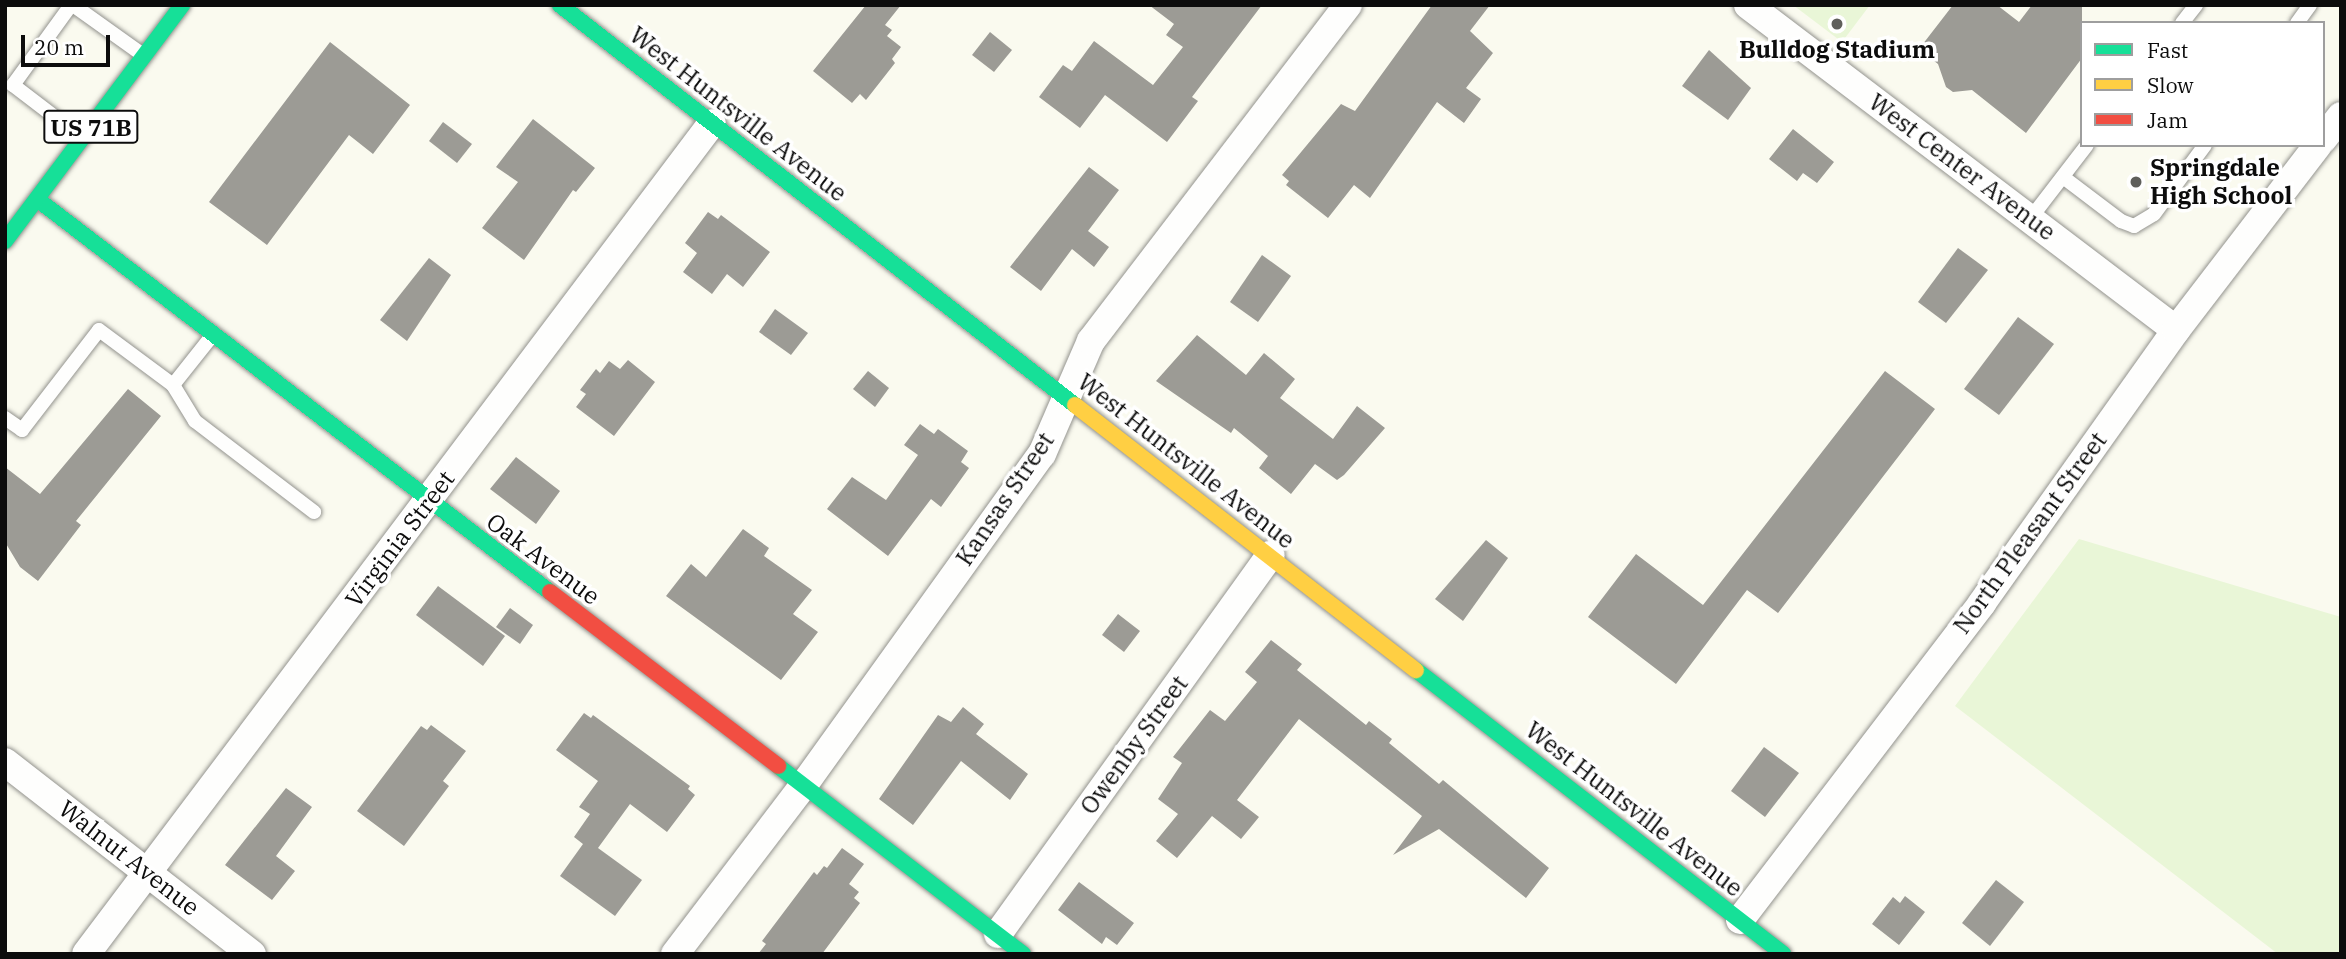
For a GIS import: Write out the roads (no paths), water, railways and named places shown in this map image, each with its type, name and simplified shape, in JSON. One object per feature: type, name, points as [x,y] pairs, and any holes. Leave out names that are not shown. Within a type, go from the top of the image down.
[{"type":"main road","name":"US 71B","points":[[5,241],[182,5]]},
{"type":"main road","name":"West Huntsville Avenue","points":[[577,10],[712,123],[1783,954]]},
{"type":"main road","name":"Oak Avenue","points":[[37,199],[1023,954]]},
{"type":"street","name":"Kansas Street","points":[[675,954],[803,786],[1042,454],[1091,341],[1348,5]]},
{"type":"street","name":"West Center Avenue","points":[[1748,5],[2176,330]]},
{"type":"street","points":[[2325,136],[2341,116]]},
{"type":"street","name":"Virginia Street","points":[[86,954],[712,123]]},
{"type":"street","name":"North Pleasant Street","points":[[1740,920],[1982,603],[2176,330],[2316,147]]},
{"type":"street","name":"Owenby Street","points":[[998,934],[1270,555]]},
{"type":"street","name":"Walnut Avenue","points":[[5,762],[252,954]]},
{"type":"lane","points":[[82,138],[13,85],[72,5],[145,56]]},
{"type":"lane","points":[[2184,21],[2196,5]]},
{"type":"lane","points":[[2298,21],[2310,5]]},
{"type":"lane","points":[[2030,219],[2086,147]]},
{"type":"lane","points":[[2063,177],[2121,221],[2134,226],[2154,214],[2204,147]]},
{"type":"lane","points":[[5,418],[22,430],[99,330],[173,385],[195,421],[314,512]]},
{"type":"lane","points":[[173,385],[213,335]]},
{"type":"place","name":"Bulldog Stadium","points":[[1837,24]]},
{"type":"place","name":"Springdale High School","points":[[2136,182]]}]
